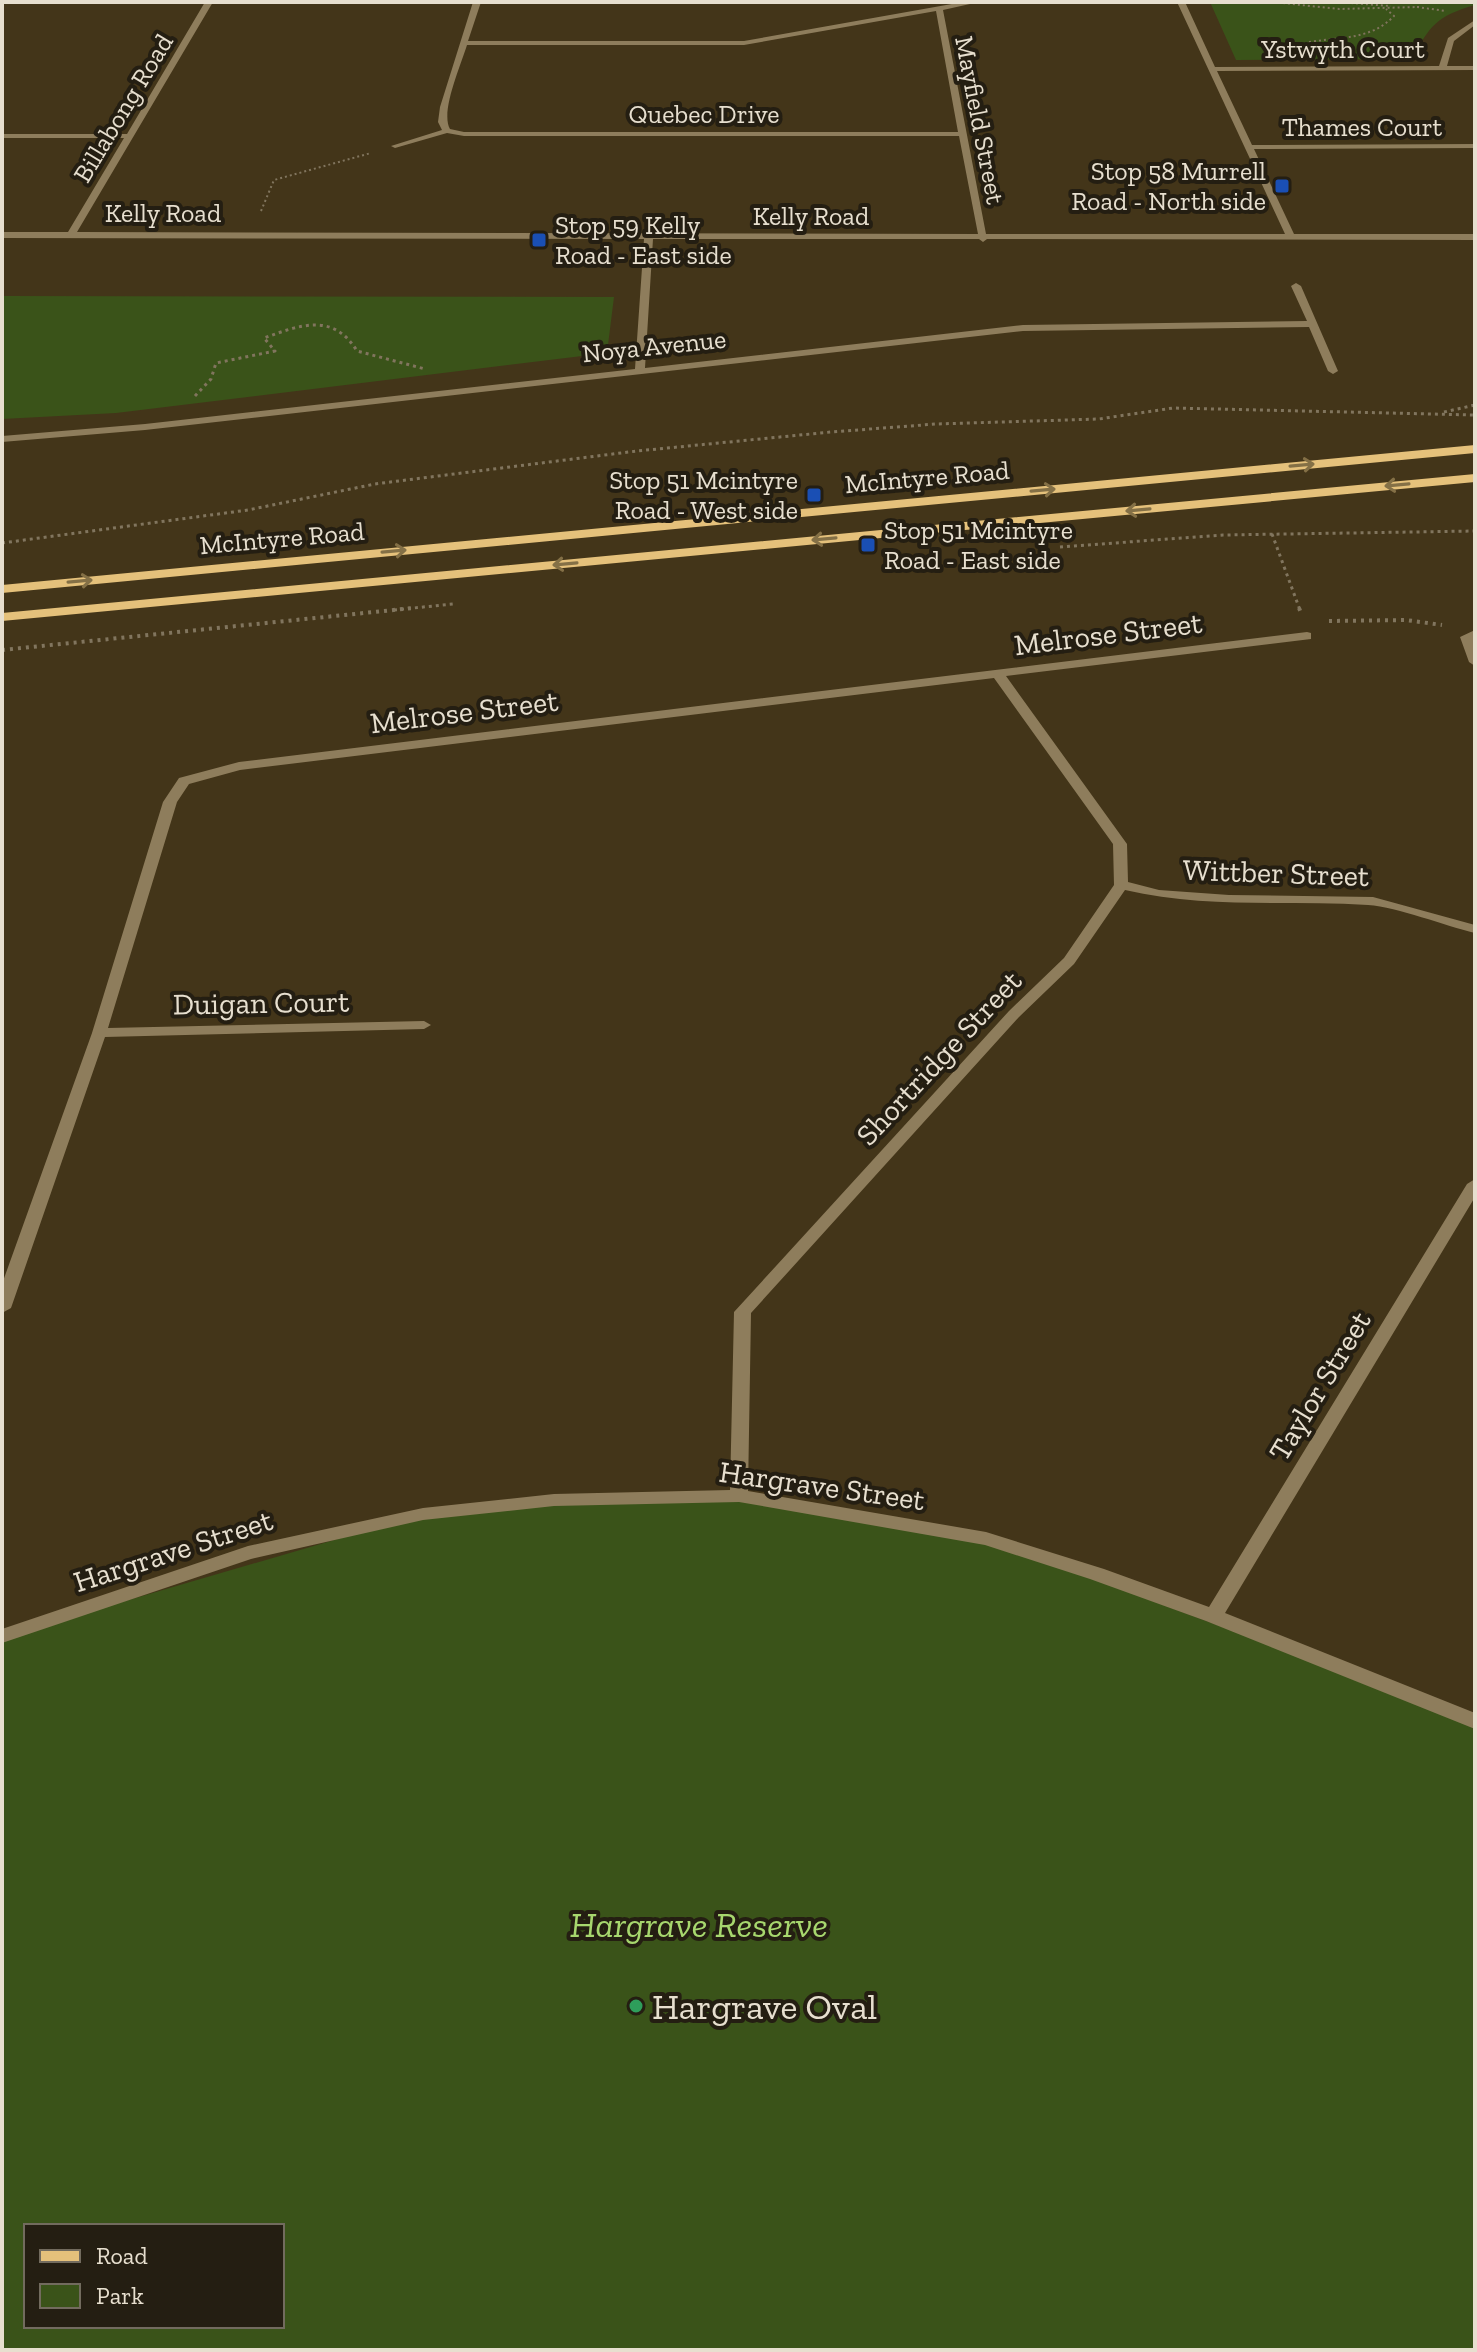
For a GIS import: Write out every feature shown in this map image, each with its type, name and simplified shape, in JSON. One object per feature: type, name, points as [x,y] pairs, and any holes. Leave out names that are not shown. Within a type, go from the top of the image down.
[{"type":"main road","name":"McIntyre Road","points":[[2,589],[1475,449]]},
{"type":"main road","name":"McIntyre Road","points":[[2,617],[1475,478]]},
{"type":"street","name":"Billabong Road","points":[[71,235],[209,2]]},
{"type":"street","points":[[447,131],[442,122],[444,107],[477,2]]},
{"type":"street","points":[[465,43],[744,43],[975,2]]},
{"type":"street","points":[[1181,2],[1291,238]]},
{"type":"street","name":"Mayfield Street","points":[[939,9],[983,239]]},
{"type":"street","points":[[1442,69],[1445,51],[1455,35],[1475,22]]},
{"type":"street","name":"Ystwyth Court","points":[[1211,69],[1475,68]]},
{"type":"street","name":"Quebec Drive","points":[[395,146],[447,131],[479,134],[961,134]]},
{"type":"street","points":[[2,136],[131,136]]},
{"type":"street","name":"Thames Court","points":[[1248,147],[1475,146]]},
{"type":"street","name":"Kelly Road","points":[[2,235],[983,239],[1475,237]]},
{"type":"street","points":[[640,370],[649,237]]},
{"type":"street","points":[[1296,286],[1333,371]]},
{"type":"street","name":"Noya Avenue","points":[[2,439],[158,426],[1023,328],[1312,324]]},
{"type":"street","points":[[1475,634],[1466,637],[1475,662]]},
{"type":"street","name":"Melrose Street","points":[[2,1308],[99,1033],[170,802],[184,781],[239,766],[1307,636]]},
{"type":"street","points":[[997,673],[1120,844],[1121,885]]},
{"type":"street","name":"Wittber Street","points":[[1121,885],[1159,894],[1215,898],[1373,901],[1475,929]]},
{"type":"street","name":"Shortridge Street","points":[[739,1496],[743,1312],[1014,1014],[1069,961],[1121,885]]},
{"type":"street","name":"Duigan Court","points":[[99,1033],[424,1025]]},
{"type":"street","name":"Taylor Street","points":[[1213,1616],[1475,1184]]},
{"type":"street","name":"Hargrave Street","points":[[2,1636],[248,1553],[423,1514],[554,1500],[739,1496],[986,1539],[1097,1574],[1213,1616],[1475,1721]]},
{"type":"path","points":[[1273,2],[1339,9],[1419,7]]},
{"type":"path","points":[[1336,2],[1452,12]]},
{"type":"path","points":[[250,236],[274,180],[395,146]]},
{"type":"path","points":[[158,426],[211,379],[216,363],[275,351],[264,338],[293,328],[333,326],[347,333],[357,351],[425,369]]},
{"type":"path","points":[[1435,414],[1475,405]]},
{"type":"path","points":[[2,543],[248,510],[375,484],[637,451],[831,432],[936,424],[1099,419],[1173,408],[1475,415]]},
{"type":"path","points":[[1054,548],[1272,534],[1475,531]]},
{"type":"path","points":[[1272,534],[1305,621],[1307,636]]},
{"type":"path","points":[[2,650],[457,604]]},
{"type":"path","points":[[1305,621],[1406,620],[1447,626]]},
{"type":"green space","points":[[1210,2],[1475,2],[1475,5],[1436,23],[1412,59],[1236,60]]},
{"type":"green space","points":[[2,296],[614,297],[607,353],[116,413],[2,419]]},
{"type":"green space","name":"Hargrave Oval","points":[[739,1496],[986,1539],[1475,1721],[1475,2350],[2,2350],[2,1637],[423,1514],[554,1500]]},
{"type":"place","name":"Stop 58 Murrell Road - North side","points":[[1282,186]]},
{"type":"place","name":"Stop 59 Kelly Road - East side","points":[[539,240]]},
{"type":"place","name":"Stop 51 Mcintyre Road - West side","points":[[814,495]]},
{"type":"place","name":"Stop 51 Mcintyre Road - East side","points":[[868,545]]},
{"type":"place","name":"Hargrave Oval","points":[[636,2006]]},
{"type":"park label","name":"Hargrave Reserve","points":[[699,1924]]}]
